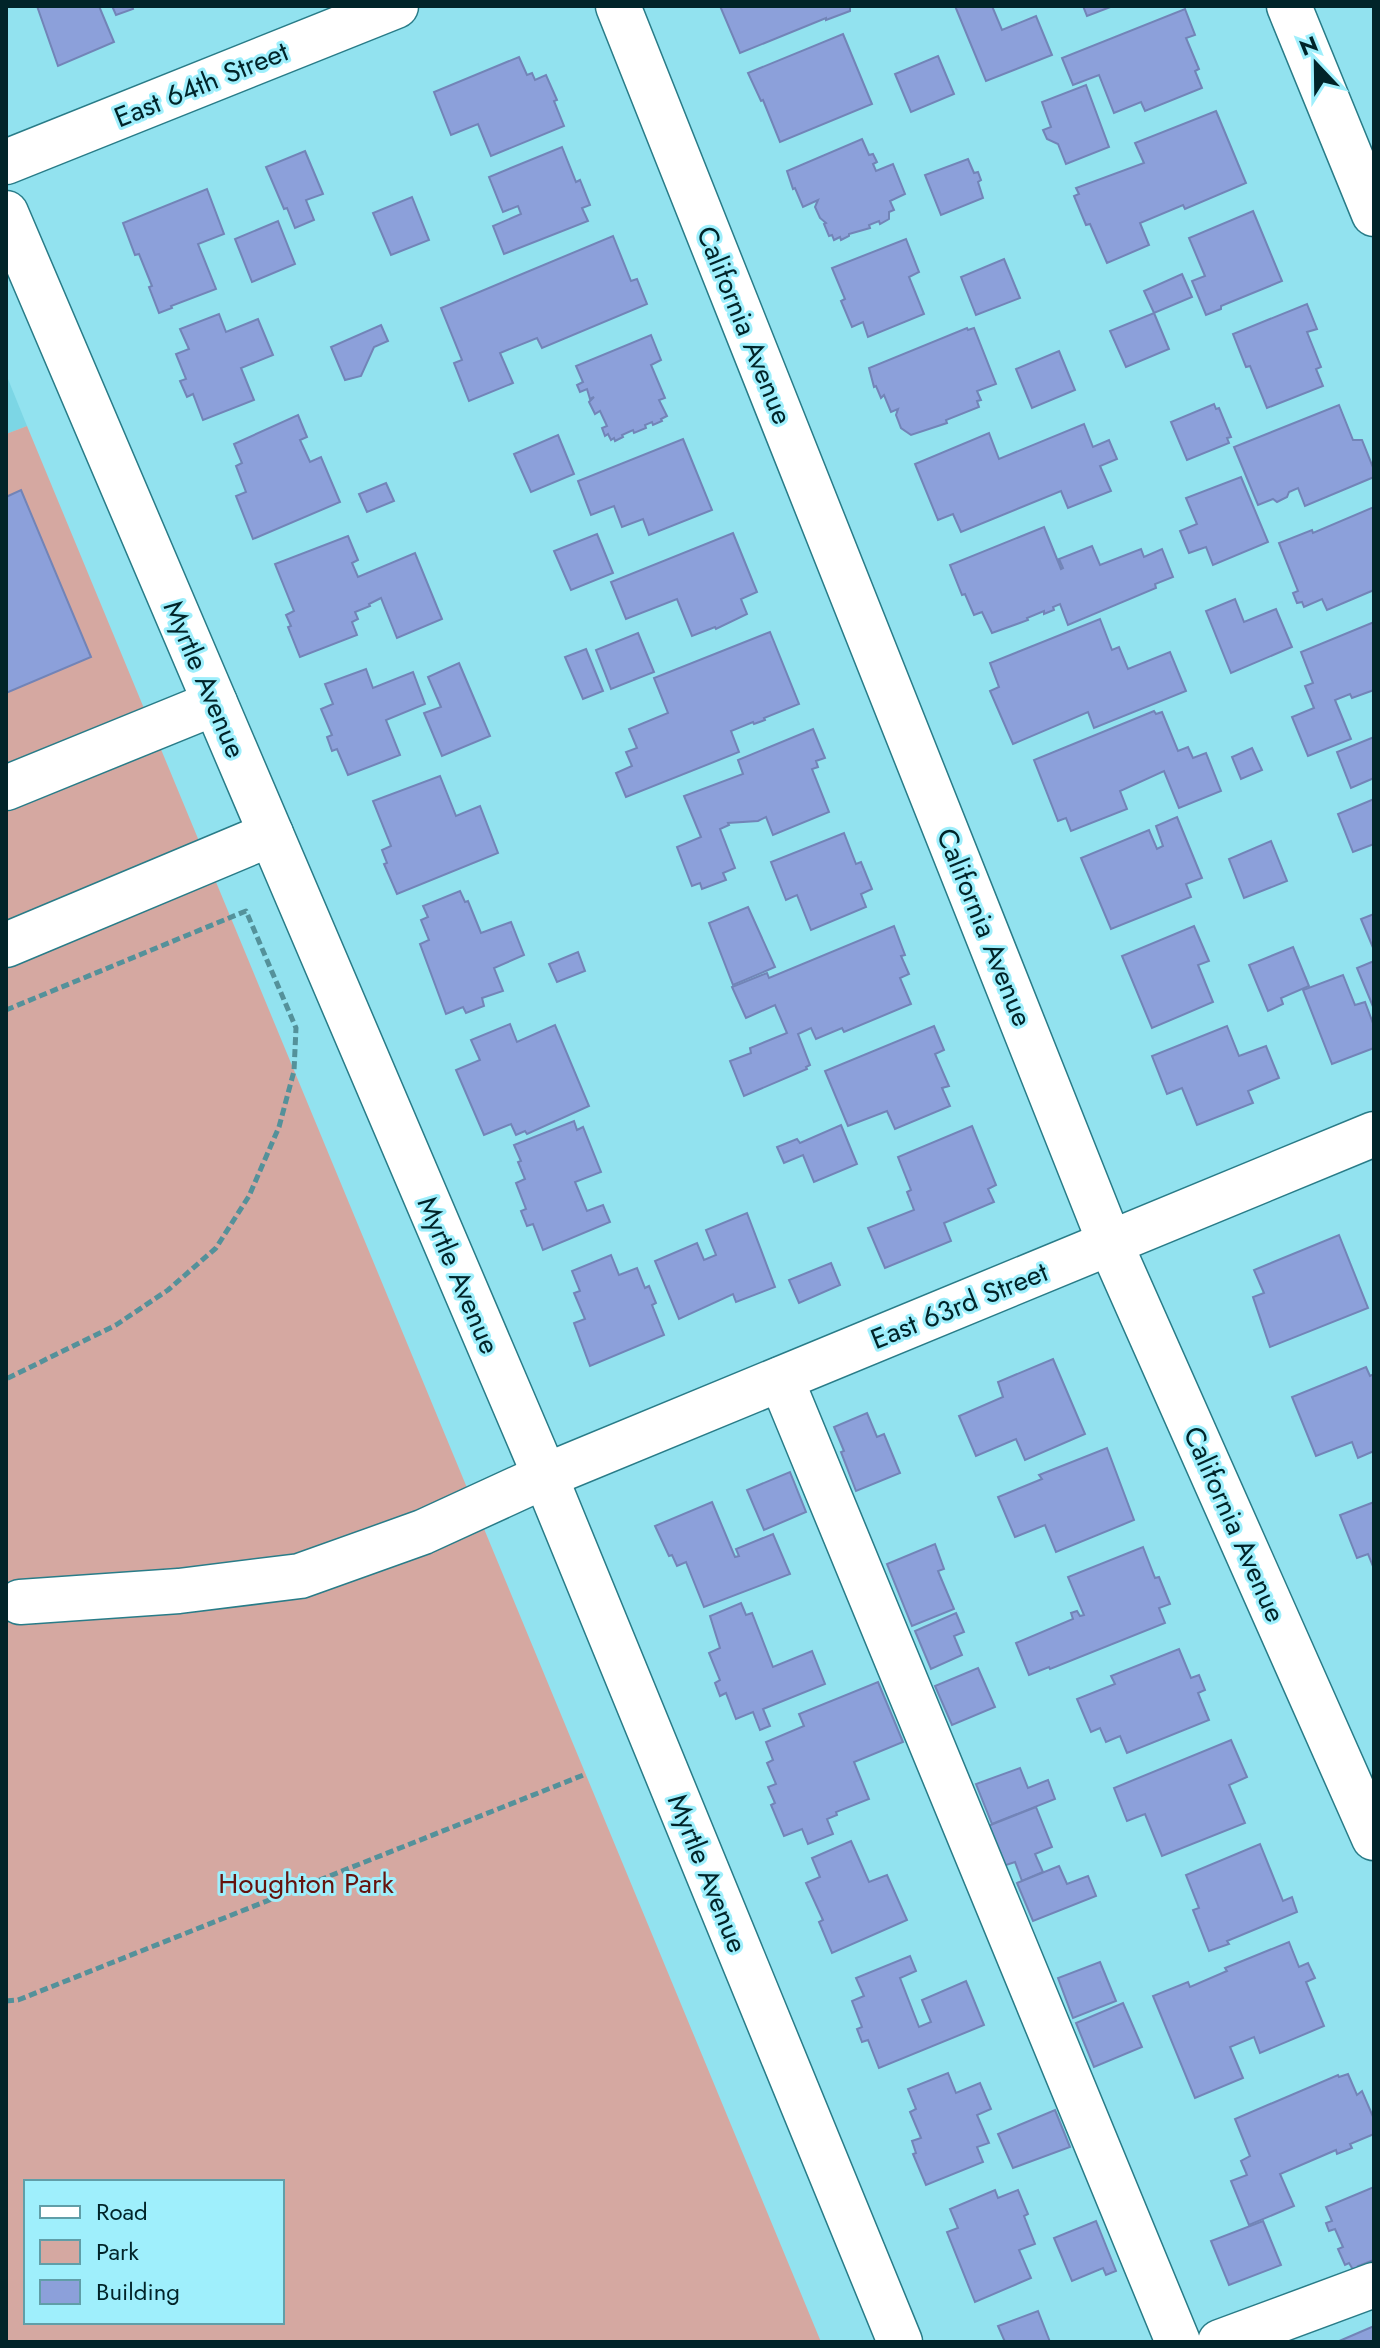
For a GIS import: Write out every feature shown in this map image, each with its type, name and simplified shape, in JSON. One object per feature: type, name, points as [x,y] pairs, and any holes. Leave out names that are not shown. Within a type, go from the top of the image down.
[{"type":"street","name":"East 64th Street","points":[[6,162],[396,6]]},
{"type":"street","name":"California Avenue","points":[[618,6],[1110,1243],[1374,1838]]},
{"type":"street","points":[[1289,6],[1374,214]]},
{"type":"street","name":"Myrtle Avenue","points":[[6,213],[545,1476],[900,2342]]},
{"type":"street","points":[[6,788],[215,703]]},
{"type":"street","points":[[6,945],[271,834]]},
{"type":"street","name":"East 63rd Street","points":[[20,1602],[179,1591],[300,1576],[423,1532],[545,1476],[1374,1134]]},
{"type":"street","points":[[781,1379],[1178,2342]]},
{"type":"street","points":[[1220,2342],[1374,2285]]},
{"type":"path","points":[[6,1010],[246,911],[296,1028],[294,1071],[279,1127],[249,1196],[216,1248],[168,1290],[116,1325],[6,1379]]},
{"type":"path","points":[[6,2001],[18,2000],[586,1774]]},
{"type":"shaded area","points":[[6,374],[27,426],[6,434]]},
{"type":"green space","name":"Houghton Park","points":[[27,426],[821,2342],[6,2342],[6,434]]},
{"type":"building","points":[[37,6],[99,6],[114,42],[58,66]]},
{"type":"building","points":[[112,6],[132,6],[133,9],[116,15]]},
{"type":"building","points":[[720,6],[850,6],[850,11],[740,53]]},
{"type":"building","points":[[955,6],[992,6],[1002,30],[1036,16],[1052,55],[986,81]]},
{"type":"building","points":[[1083,6],[1113,6],[1087,16]]},
{"type":"building","points":[[1185,9],[1195,35],[1186,38],[1199,69],[1195,71],[1202,88],[1145,111],[1141,102],[1114,113],[1099,75],[1073,85],[1062,58]]},
{"type":"building","points":[[843,34],[872,104],[780,142],[748,73]]},
{"type":"building","points":[[938,56],[954,94],[911,112],[895,74]]},
{"type":"building","points":[[519,57],[527,75],[532,73],[535,80],[546,75],[564,126],[491,156],[478,124],[451,135],[434,92]]},
{"type":"building","points":[[1086,85],[1109,147],[1066,164],[1058,144],[1047,139],[1043,130],[1051,127],[1042,102]]},
{"type":"building","points":[[1216,111],[1246,183],[1185,209],[1183,205],[1140,223],[1149,245],[1107,263],[1074,196],[1079,194],[1076,188],[1144,163],[1135,143]]},
{"type":"building","points":[[862,139],[869,155],[873,154],[877,162],[873,164],[876,171],[893,164],[905,194],[890,201],[894,210],[889,212],[889,219],[869,225],[870,228],[849,234],[841,240],[840,237],[834,240],[815,207],[818,200],[803,207],[787,171]]},
{"type":"building","points":[[562,147],[576,182],[580,180],[590,205],[582,208],[588,221],[504,254],[493,226],[521,214],[518,206],[503,212],[489,177]]},
{"type":"building","points":[[305,151],[323,194],[306,200],[314,220],[295,228],[266,167]]},
{"type":"building","points":[[968,159],[974,173],[978,172],[983,198],[941,215],[925,175]]},
{"type":"building","points":[[207,189],[224,234],[198,244],[216,289],[159,313],[149,287],[152,286],[139,254],[135,255],[123,223]]},
{"type":"building","points":[[412,197],[429,240],[391,255],[373,213]]},
{"type":"building","points":[[1253,211],[1282,281],[1206,315],[1192,281],[1205,276],[1189,238]]},
{"type":"building","points":[[278,221],[295,264],[252,282],[235,239]]},
{"type":"building","points":[[613,236],[631,281],[637,279],[647,304],[542,348],[537,338],[500,353],[513,383],[469,401],[454,363],[462,360],[441,308]]},
{"type":"building","points":[[906,239],[919,272],[909,277],[924,314],[868,337],[863,322],[852,327],[832,268]]},
{"type":"building","points":[[1004,259],[1020,298],[976,315],[961,277]]},
{"type":"building","points":[[1182,274],[1192,297],[1154,313],[1144,291]]},
{"type":"building","points":[[1307,304],[1317,329],[1307,332],[1321,367],[1316,369],[1323,386],[1267,408],[1233,334]]},
{"type":"building","points":[[1154,313],[1169,349],[1126,367],[1110,331]]},
{"type":"building","points":[[219,314],[226,332],[258,319],[273,355],[241,368],[254,400],[203,420],[193,394],[187,397],[180,381],[186,379],[176,354],[189,349],[180,329]]},
{"type":"building","points":[[381,325],[388,341],[374,347],[361,376],[345,380],[331,347]]},
{"type":"building","points":[[967,328],[974,328],[996,384],[977,391],[981,400],[977,401],[979,407],[946,420],[947,423],[911,435],[901,428],[896,415],[898,409],[891,412],[884,395],[881,398],[874,387],[869,368]]},
{"type":"building","points":[[651,335],[661,360],[651,365],[665,398],[659,400],[667,416],[653,425],[652,422],[645,425],[646,428],[611,440],[608,434],[605,436],[602,428],[607,426],[600,411],[595,414],[589,402],[594,397],[590,399],[587,389],[580,392],[577,385],[583,382],[576,366]]},
{"type":"building","points":[[1059,351],[1075,390],[1032,408],[1016,369]]},
{"type":"building","points":[[1214,404],[1216,409],[1219,408],[1231,437],[1227,438],[1229,443],[1187,460],[1171,422]]},
{"type":"building","points":[[1339,405],[1353,440],[1362,440],[1374,477],[1305,506],[1298,488],[1277,502],[1273,499],[1258,505],[1234,447]]},
{"type":"building","points":[[298,415],[307,437],[300,440],[310,462],[321,457],[340,502],[253,539],[236,496],[246,492],[236,466],[242,463],[234,444]]},
{"type":"building","points":[[1084,424],[1093,447],[1109,440],[1117,459],[1100,466],[1111,491],[1068,508],[1061,491],[961,532],[953,514],[938,520],[915,464],[989,433],[999,459]]},
{"type":"building","points":[[558,435],[574,474],[531,492],[514,454]]},
{"type":"building","points":[[683,439],[712,510],[649,535],[643,519],[622,527],[614,506],[591,515],[578,481]]},
{"type":"building","points":[[1241,477],[1268,542],[1213,565],[1206,547],[1189,553],[1180,531],[1197,524],[1186,498]]},
{"type":"building","points":[[386,483],[394,501],[367,512],[359,494]]},
{"type":"building","points":[[21,490],[91,657],[6,693],[6,497]]},
{"type":"building","points":[[1374,507],[1374,590],[1327,610],[1322,599],[1304,607],[1302,602],[1297,603],[1293,593],[1298,591],[1279,543],[1312,530],[1313,533]]},
{"type":"building","points":[[1044,527],[1061,569],[1059,559],[1092,546],[1100,565],[1141,549],[1144,557],[1162,549],[1173,577],[1155,584],[1156,588],[1068,625],[1060,604],[1053,607],[1054,610],[1044,614],[1044,611],[992,633],[982,612],[974,615],[950,565]]},
{"type":"building","points":[[733,533],[757,592],[741,599],[747,614],[716,629],[692,636],[677,599],[626,619],[611,582]]},
{"type":"building","points":[[597,534],[613,573],[571,590],[554,551]]},
{"type":"building","points":[[348,536],[358,560],[352,563],[358,577],[415,553],[442,619],[397,638],[381,598],[355,612],[358,619],[352,622],[357,635],[300,657],[286,615],[294,611],[275,564]]},
{"type":"building","points":[[1235,599],[1244,622],[1276,609],[1292,647],[1231,673],[1206,611]]},
{"type":"building","points":[[1100,619],[1112,650],[1119,647],[1128,669],[1170,652],[1186,691],[1094,728],[1088,712],[1013,744],[990,691],[999,687],[990,663]]},
{"type":"building","points":[[1374,622],[1374,690],[1335,700],[1351,739],[1308,756],[1292,717],[1314,708],[1305,686],[1313,683],[1301,652]]},
{"type":"building","points":[[770,632],[799,704],[731,731],[739,752],[626,797],[616,773],[632,766],[626,752],[637,748],[629,729],[668,713],[654,678]]},
{"type":"building","points":[[638,633],[654,672],[611,689],[596,650]]},
{"type":"building","points":[[586,649],[603,691],[583,699],[565,657]]},
{"type":"building","points":[[459,663],[490,736],[442,756],[424,713],[441,707],[428,677]]},
{"type":"building","points":[[366,669],[373,688],[413,672],[425,704],[386,720],[400,755],[348,775],[337,749],[332,751],[327,737],[332,735],[321,709],[333,704],[325,684]]},
{"type":"building","points":[[1154,711],[1156,714],[1162,712],[1178,751],[1188,747],[1193,758],[1206,753],[1221,791],[1179,808],[1164,771],[1120,791],[1127,809],[1071,831],[1066,818],[1058,821],[1034,760]]},
{"type":"building","points":[[813,729],[825,758],[816,761],[818,767],[812,769],[829,812],[773,835],[766,817],[758,821],[728,823],[720,829],[735,868],[723,873],[726,880],[702,889],[700,883],[692,886],[677,847],[701,837],[684,796],[743,774],[738,760]]},
{"type":"building","points":[[1374,737],[1374,778],[1351,788],[1337,752]]},
{"type":"building","points":[[1252,748],[1262,770],[1241,779],[1232,757]]},
{"type":"building","points":[[440,776],[456,816],[480,806],[498,853],[397,894],[384,864],[387,863],[382,850],[391,846],[373,801]]},
{"type":"building","points":[[1374,799],[1374,844],[1353,852],[1338,814]]},
{"type":"building","points":[[1177,817],[1202,878],[1186,884],[1191,897],[1111,929],[1081,858],[1149,830],[1157,849],[1163,846],[1156,826]]},
{"type":"building","points":[[844,833],[856,864],[861,862],[872,889],[861,894],[866,907],[811,930],[797,895],[786,900],[771,862]]},
{"type":"building","points":[[1271,841],[1287,881],[1244,898],[1229,859]]},
{"type":"building","points":[[460,891],[465,902],[468,901],[481,933],[511,922],[524,955],[494,968],[503,991],[482,998],[484,1006],[466,1013],[463,1007],[446,1014],[420,944],[429,940],[421,920],[428,917],[423,906]]},
{"type":"building","points":[[748,907],[775,967],[733,985],[709,923]]},
{"type":"building","points":[[1374,914],[1374,950],[1361,919]]},
{"type":"building","points":[[894,926],[909,974],[900,978],[911,1004],[844,1032],[842,1028],[816,1039],[811,1028],[798,1034],[810,1065],[807,1069],[744,1096],[730,1061],[751,1053],[750,1048],[787,1033],[775,1005],[746,1018],[732,987],[767,973],[769,978]]},
{"type":"building","points":[[1194,926],[1209,961],[1198,965],[1213,1002],[1152,1028],[1122,956]]},
{"type":"building","points":[[1293,947],[1309,986],[1281,998],[1283,1004],[1268,1011],[1249,965]]},
{"type":"building","points":[[578,952],[585,971],[557,982],[549,964]]},
{"type":"building","points":[[1374,961],[1374,1009],[1357,968]]},
{"type":"building","points":[[1343,975],[1355,1005],[1365,1002],[1374,1026],[1374,1048],[1332,1064],[1303,990]]},
{"type":"building","points":[[510,1024],[517,1042],[555,1025],[589,1106],[527,1134],[525,1131],[516,1135],[511,1124],[484,1135],[456,1070],[480,1060],[471,1040]]},
{"type":"building","points":[[934,1026],[944,1050],[935,1054],[949,1086],[942,1088],[950,1106],[895,1129],[887,1111],[848,1126],[825,1071]]},
{"type":"building","points":[[1227,1026],[1239,1056],[1266,1046],[1279,1078],[1248,1091],[1253,1103],[1197,1125],[1182,1088],[1167,1094],[1152,1056]]},
{"type":"building","points":[[574,1121],[577,1130],[583,1127],[601,1172],[575,1182],[587,1211],[603,1205],[610,1222],[543,1250],[533,1224],[527,1226],[521,1211],[526,1209],[516,1183],[525,1179],[514,1145]]},
{"type":"building","points":[[841,1125],[857,1164],[814,1182],[803,1155],[784,1163],[777,1147],[797,1139],[800,1143]]},
{"type":"building","points":[[972,1126],[996,1185],[988,1189],[994,1202],[944,1223],[951,1241],[885,1268],[868,1228],[914,1210],[907,1192],[911,1190],[898,1157]]},
{"type":"building","points":[[747,1213],[775,1287],[736,1302],[733,1294],[679,1319],[655,1261],[697,1243],[704,1260],[716,1255],[706,1230]]},
{"type":"building","points":[[1339,1235],[1368,1308],[1270,1347],[1253,1297],[1264,1293],[1254,1270]]},
{"type":"building","points":[[611,1255],[619,1275],[637,1268],[645,1288],[649,1286],[656,1303],[652,1305],[664,1335],[590,1366],[574,1323],[585,1319],[574,1293],[580,1291],[572,1271]]},
{"type":"building","points":[[831,1263],[840,1285],[799,1303],[789,1280]]},
{"type":"building","points":[[1053,1359],[1085,1434],[1025,1460],[1016,1439],[976,1456],[959,1416],[1003,1397],[998,1382]]},
{"type":"building","points":[[1366,1367],[1370,1376],[1374,1374],[1374,1451],[1358,1458],[1352,1442],[1316,1456],[1292,1397]]},
{"type":"building","points":[[867,1413],[877,1437],[884,1434],[900,1473],[856,1491],[834,1427]]},
{"type":"building","points":[[1107,1448],[1134,1520],[1056,1552],[1045,1525],[1015,1537],[998,1497],[1042,1479],[1039,1475]]},
{"type":"building","points":[[790,1472],[806,1512],[764,1530],[747,1490]]},
{"type":"building","points":[[712,1502],[735,1557],[739,1556],[736,1549],[773,1534],[790,1574],[704,1607],[686,1562],[677,1566],[655,1526]]},
{"type":"building","points":[[1374,1502],[1374,1569],[1368,1554],[1357,1558],[1340,1515]]},
{"type":"building","points":[[935,1544],[944,1569],[938,1571],[954,1609],[912,1626],[887,1564]]},
{"type":"building","points":[[1143,1547],[1155,1578],[1159,1577],[1170,1604],[1159,1608],[1165,1623],[1029,1675],[1016,1643],[1073,1619],[1071,1613],[1077,1611],[1080,1616],[1084,1615],[1068,1577]]},
{"type":"building","points":[[741,1603],[746,1615],[752,1613],[773,1667],[812,1651],[825,1684],[763,1709],[770,1726],[760,1730],[753,1712],[736,1719],[726,1693],[720,1696],[715,1683],[720,1680],[709,1653],[720,1648],[710,1616]]},
{"type":"building","points":[[956,1613],[964,1632],[954,1636],[962,1655],[931,1669],[915,1631]]},
{"type":"building","points":[[1179,1649],[1191,1678],[1199,1675],[1205,1690],[1198,1693],[1209,1720],[1127,1753],[1120,1736],[1106,1742],[1100,1728],[1091,1732],[1077,1699],[1115,1684],[1111,1676]]},
{"type":"building","points":[[978,1668],[995,1707],[952,1725],[935,1686]]},
{"type":"building","points":[[878,1682],[903,1742],[854,1762],[869,1799],[836,1812],[837,1815],[827,1819],[833,1834],[808,1844],[802,1829],[784,1836],[771,1805],[775,1803],[768,1787],[776,1784],[767,1763],[773,1760],[766,1742],[804,1726],[799,1714]]},
{"type":"building","points":[[1231,1740],[1247,1777],[1229,1785],[1245,1823],[1162,1856],[1145,1814],[1127,1821],[1114,1788]]},
{"type":"building","points":[[1020,1768],[1028,1788],[1048,1780],[1055,1799],[992,1824],[976,1784]]},
{"type":"building","points":[[1036,1807],[1052,1847],[1035,1854],[1043,1872],[1022,1881],[1015,1862],[1003,1866],[988,1826]]},
{"type":"building","points":[[851,1841],[869,1882],[887,1875],[907,1920],[832,1953],[819,1922],[823,1920],[806,1883],[820,1877],[812,1858]]},
{"type":"building","points":[[1260,1844],[1283,1901],[1292,1897],[1297,1912],[1209,1951],[1193,1910],[1199,1908],[1186,1875]]},
{"type":"building","points":[[1059,1866],[1067,1884],[1088,1876],[1096,1896],[1033,1921],[1017,1883]]},
{"type":"building","points":[[1289,1942],[1299,1967],[1308,1963],[1315,1978],[1306,1982],[1324,2026],[1260,2053],[1254,2037],[1230,2047],[1243,2078],[1195,2098],[1153,1996],[1188,1982],[1190,1987],[1227,1971],[1225,1968]]},
{"type":"building","points":[[910,1956],[916,1971],[900,1978],[919,2027],[931,2022],[922,2000],[966,1981],[984,2025],[879,2068],[868,2040],[862,2042],[857,2029],[862,2027],[852,2001],[864,1996],[856,1978]]},
{"type":"building","points":[[1100,1962],[1116,2001],[1073,2018],[1058,1978]]},
{"type":"building","points":[[1123,2003],[1142,2047],[1094,2067],[1076,2023]]},
{"type":"building","points":[[948,2073],[956,2093],[980,2083],[991,2109],[977,2115],[989,2143],[977,2147],[983,2162],[926,2185],[913,2154],[916,2153],[912,2141],[921,2138],[910,2112],[916,2109],[908,2089]]},
{"type":"building","points":[[1348,2074],[1357,2095],[1362,2091],[1374,2119],[1374,2134],[1350,2144],[1352,2148],[1337,2154],[1336,2150],[1280,2174],[1294,2206],[1249,2225],[1231,2181],[1247,2175],[1241,2161],[1250,2156],[1235,2119],[1338,2075]]},
{"type":"building","points":[[1055,2110],[1070,2147],[1013,2168],[998,2134]]},
{"type":"building","points":[[1374,2187],[1374,2260],[1358,2266],[1360,2271],[1355,2273],[1349,2263],[1345,2265],[1338,2249],[1343,2247],[1335,2229],[1329,2231],[1326,2223],[1332,2221],[1326,2207]]},
{"type":"building","points":[[995,2190],[998,2198],[1018,2190],[1028,2214],[1024,2216],[1035,2244],[1019,2250],[1031,2278],[975,2302],[947,2232],[958,2228],[950,2209]]},
{"type":"building","points":[[1096,2221],[1116,2271],[1106,2275],[1103,2268],[1072,2281],[1054,2238]]},
{"type":"building","points":[[1263,2221],[1281,2265],[1229,2285],[1211,2241]]},
{"type":"building","points":[[1038,2311],[1050,2342],[1005,2342],[998,2326]]},
{"type":"building","points":[[1374,2326],[1374,2342],[1337,2342]]}]
